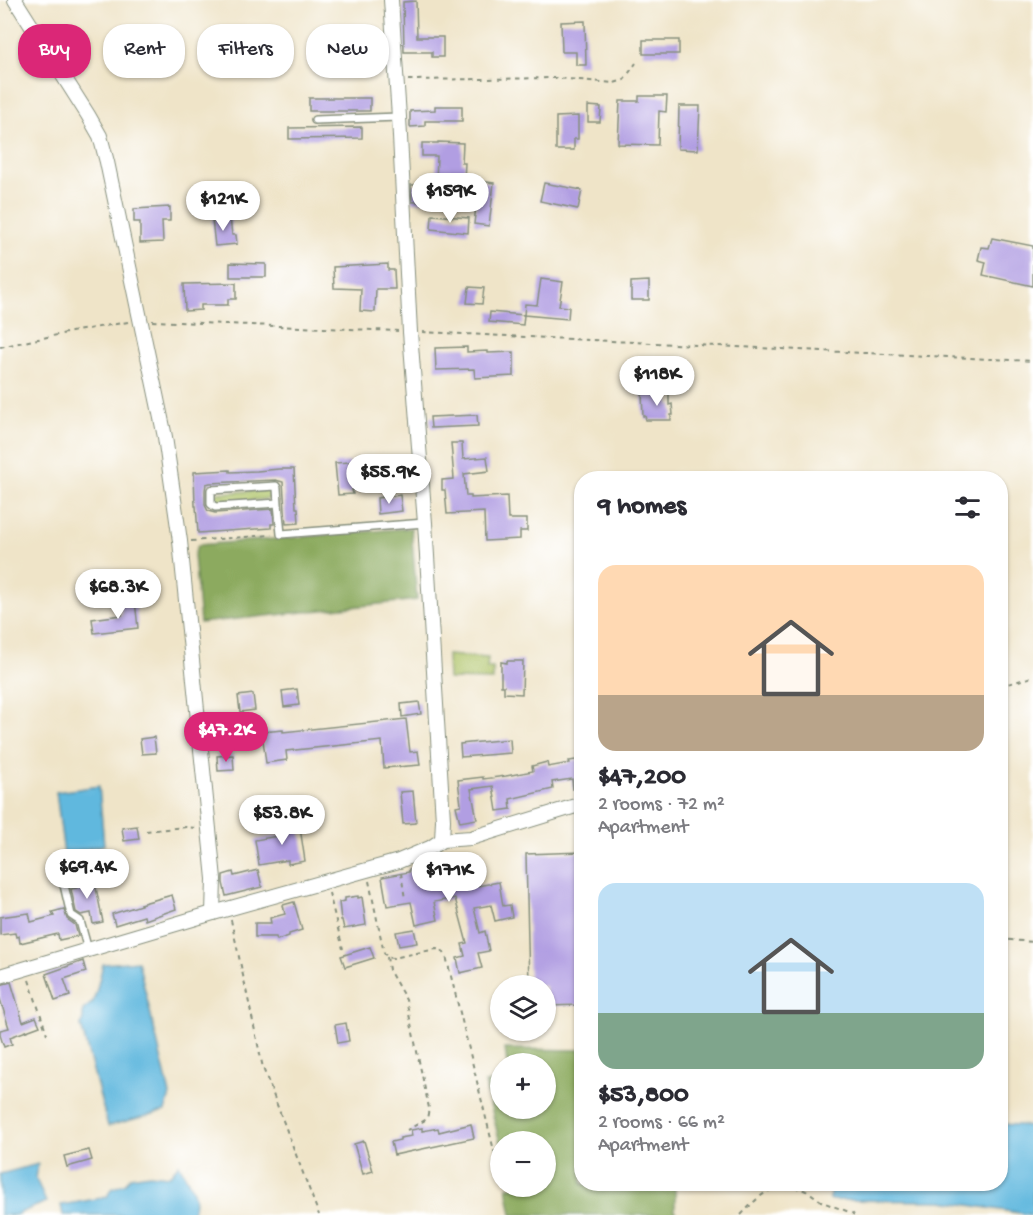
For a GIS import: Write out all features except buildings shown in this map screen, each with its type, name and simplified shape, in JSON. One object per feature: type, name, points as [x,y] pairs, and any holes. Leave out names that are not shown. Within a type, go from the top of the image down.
[{"type":"street","points":[[15,0],[100,136],[107,162],[165,437],[180,542],[214,879],[213,913]]},
{"type":"street","points":[[390,0],[399,117],[410,332],[425,523],[443,820],[442,840]]},
{"type":"street","points":[[0,976],[399,861],[430,848],[442,840],[471,838],[574,806]]},
{"type":"lane","points":[[315,120],[399,117]]},
{"type":"lane","points":[[278,503],[215,507],[211,504],[211,490],[276,486],[277,488],[281,534],[425,523]]},
{"type":"lane","points":[[64,885],[71,915],[80,921],[88,950]]},
{"type":"path","points":[[396,80],[556,78],[614,82],[624,80],[636,63]]},
{"type":"path","points":[[0,347],[141,320],[1033,361]]},
{"type":"path","points":[[180,542],[281,534]]},
{"type":"path","points":[[1008,684],[1029,678],[1033,674]]},
{"type":"path","points":[[146,831],[186,827],[209,830]]},
{"type":"path","points":[[399,861],[405,899]]},
{"type":"path","points":[[366,870],[389,970],[406,1000],[429,1108],[427,1119],[407,1130]]},
{"type":"path","points":[[326,881],[343,949]]},
{"type":"path","points":[[229,909],[263,1068],[319,1215]]},
{"type":"path","points":[[1008,940],[1033,942]]},
{"type":"path","points":[[387,957],[393,958],[436,949],[442,950],[446,956],[490,1134]]},
{"type":"path","points":[[25,968],[47,1034]]},
{"type":"path","points":[[741,1215],[758,1197],[768,1191]]},
{"type":"path","points":[[807,1191],[822,1201],[854,1215]]},
{"type":"green space","points":[[269,490],[269,499],[217,503],[216,501],[215,493]]},
{"type":"green space","points":[[411,528],[417,600],[200,623],[194,555],[198,545]]},
{"type":"green space","points":[[447,655],[488,658],[487,668],[493,668],[493,680],[448,679]]},
{"type":"green space","points":[[505,1049],[574,1050],[574,1191],[675,1191],[675,1215],[512,1215],[509,1197],[556,1197],[556,1131],[497,1131],[494,1119],[556,1119],[556,1053],[506,1053]]},
{"type":"green space","points":[[490,1082],[490,1103],[485,1083]]},
{"type":"water","points":[[99,786],[104,845],[64,854],[56,792]]},
{"type":"water","points":[[138,961],[170,1095],[165,1111],[108,1126],[81,1026],[83,1010],[93,1002],[103,964]]},
{"type":"water","points":[[1008,1124],[1033,1126],[1033,1215],[943,1201],[830,1200],[830,1191],[1008,1191]]},
{"type":"water","points":[[38,1164],[36,1179],[46,1202],[15,1215],[0,1215],[0,1174]]},
{"type":"water","points":[[179,1164],[195,1198],[193,1210],[195,1215],[63,1215],[61,1205],[107,1197],[111,1189],[126,1183],[130,1177],[150,1174],[169,1176]]}]
